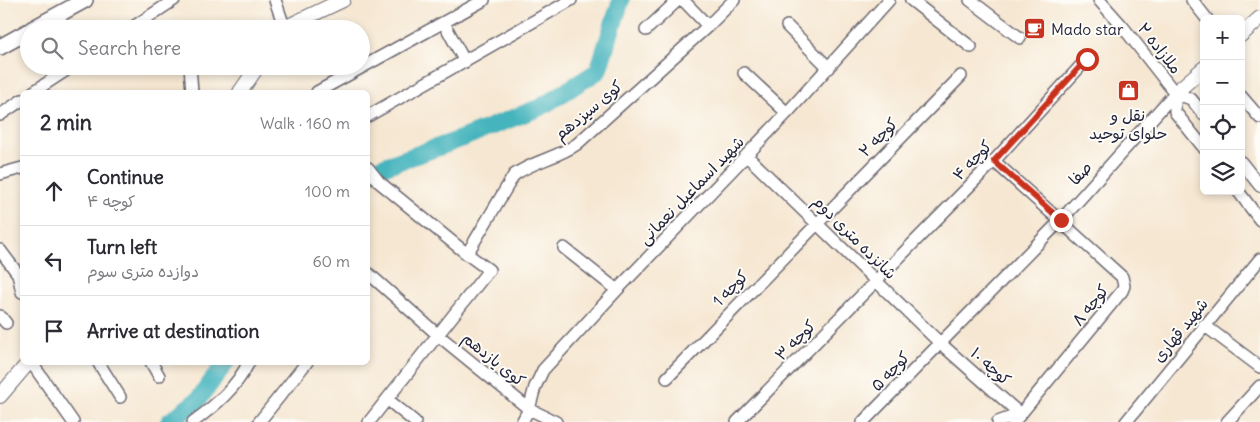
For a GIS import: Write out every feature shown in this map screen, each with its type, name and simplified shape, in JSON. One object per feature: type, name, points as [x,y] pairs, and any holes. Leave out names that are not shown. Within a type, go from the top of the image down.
[{"type":"main road","points":[[48,20],[82,1]]},
{"type":"main road","points":[[1,43],[20,35]]},
{"type":"street","points":[[144,20],[174,0]]},
{"type":"street","points":[[274,0],[281,20]]},
{"type":"street","points":[[299,20],[343,0]]},
{"type":"street","points":[[370,63],[484,0]]},
{"type":"street","points":[[370,115],[572,0]]},
{"type":"street","points":[[646,30],[678,0]]},
{"type":"street","points":[[684,0],[708,26]]},
{"type":"street","name":"کوی سیزدهم","points":[[467,254],[514,175],[564,153],[577,144],[708,26],[734,0]]},
{"type":"street","name":"شهید اسماعیل نعمانی","points":[[522,422],[529,409],[535,387],[544,370],[616,290],[747,156],[889,0]]},
{"type":"street","points":[[911,0],[971,47]]},
{"type":"street","points":[[970,0],[1020,38]]},
{"type":"street","name":"ملازاده ۲","points":[[1099,0],[1123,27],[1175,94]]},
{"type":"street","points":[[1192,0],[1204,15]]},
{"type":"street","points":[[1245,31],[1260,18]]},
{"type":"street","points":[[444,23],[465,62]]},
{"type":"street","points":[[787,26],[829,68]]},
{"type":"street","name":"کوچه ۴","points":[[876,281],[994,161],[1087,59]]},
{"type":"street","name":"صفا","points":[[940,343],[1061,220],[1175,94],[1200,72]]},
{"type":"street","points":[[744,73],[786,113]]},
{"type":"street","points":[[36,90],[59,75]]},
{"type":"street","points":[[191,75],[192,90]]},
{"type":"street","points":[[241,90],[252,75]]},
{"type":"street","points":[[321,90],[348,75]]},
{"type":"street","name":"کوچه ۲","points":[[817,221],[961,76]]},
{"type":"street","points":[[1200,110],[1191,99],[1175,94],[1175,112],[1200,143]]},
{"type":"street","points":[[0,115],[20,101]]},
{"type":"street","points":[[1245,101],[1260,118]]},
{"type":"street","name":"شانزده متری دوم","points":[[747,156],[817,221],[940,343]]},
{"type":"street","points":[[994,161],[1061,220]]},
{"type":"street","points":[[1245,167],[1260,186]]},
{"type":"street","points":[[0,174],[20,169]]},
{"type":"street","points":[[370,422],[489,270],[373,184]]},
{"type":"street","points":[[1241,195],[1260,220]]},
{"type":"street","name":"کوچه ۸","points":[[1017,418],[1122,291],[1124,286],[1122,277],[1061,220]]},
{"type":"street","name":"کوچه 1","points":[[667,378],[817,221]]},
{"type":"street","points":[[564,248],[616,290]]},
{"type":"street","points":[[0,250],[18,274],[20,283]]},
{"type":"street","name":"شهید قهاری","points":[[1126,422],[1260,258]]},
{"type":"street","name":"کوی یازدهم","points":[[370,279],[529,409],[556,422]]},
{"type":"street","name":"کوچه ۳","points":[[737,422],[876,281]]},
{"type":"street","points":[[1204,325],[1260,368]]},
{"type":"street","name":"کوچه ۱۰","points":[[940,343],[1017,418]]},
{"type":"street","name":"کوچه ۵","points":[[863,422],[940,343]]},
{"type":"street","points":[[0,396],[27,365]]},
{"type":"street","points":[[32,365],[73,422]]},
{"type":"street","points":[[100,365],[120,397]]},
{"type":"street","points":[[153,365],[159,376]]},
{"type":"street","points":[[193,422],[219,402],[242,377],[248,365]]},
{"type":"street","points":[[259,422],[305,365]]},
{"type":"street","points":[[1227,422],[1260,386]]},
{"type":"street","points":[[387,399],[415,422]]},
{"type":"street","points":[[998,422],[1017,418]]},
{"type":"waterway","points":[[370,171],[450,143],[541,107],[598,71],[621,0]]},
{"type":"waterway","points":[[169,422],[198,400],[224,365]]},
{"type":"place","name":"Mado star","points":[[1035,29]]},
{"type":"place","name":"نقل و حلوای توحید","points":[[1128,91]]},
{"type":"route","points":[[1061,220],[994,161],[1087,59]]}]
